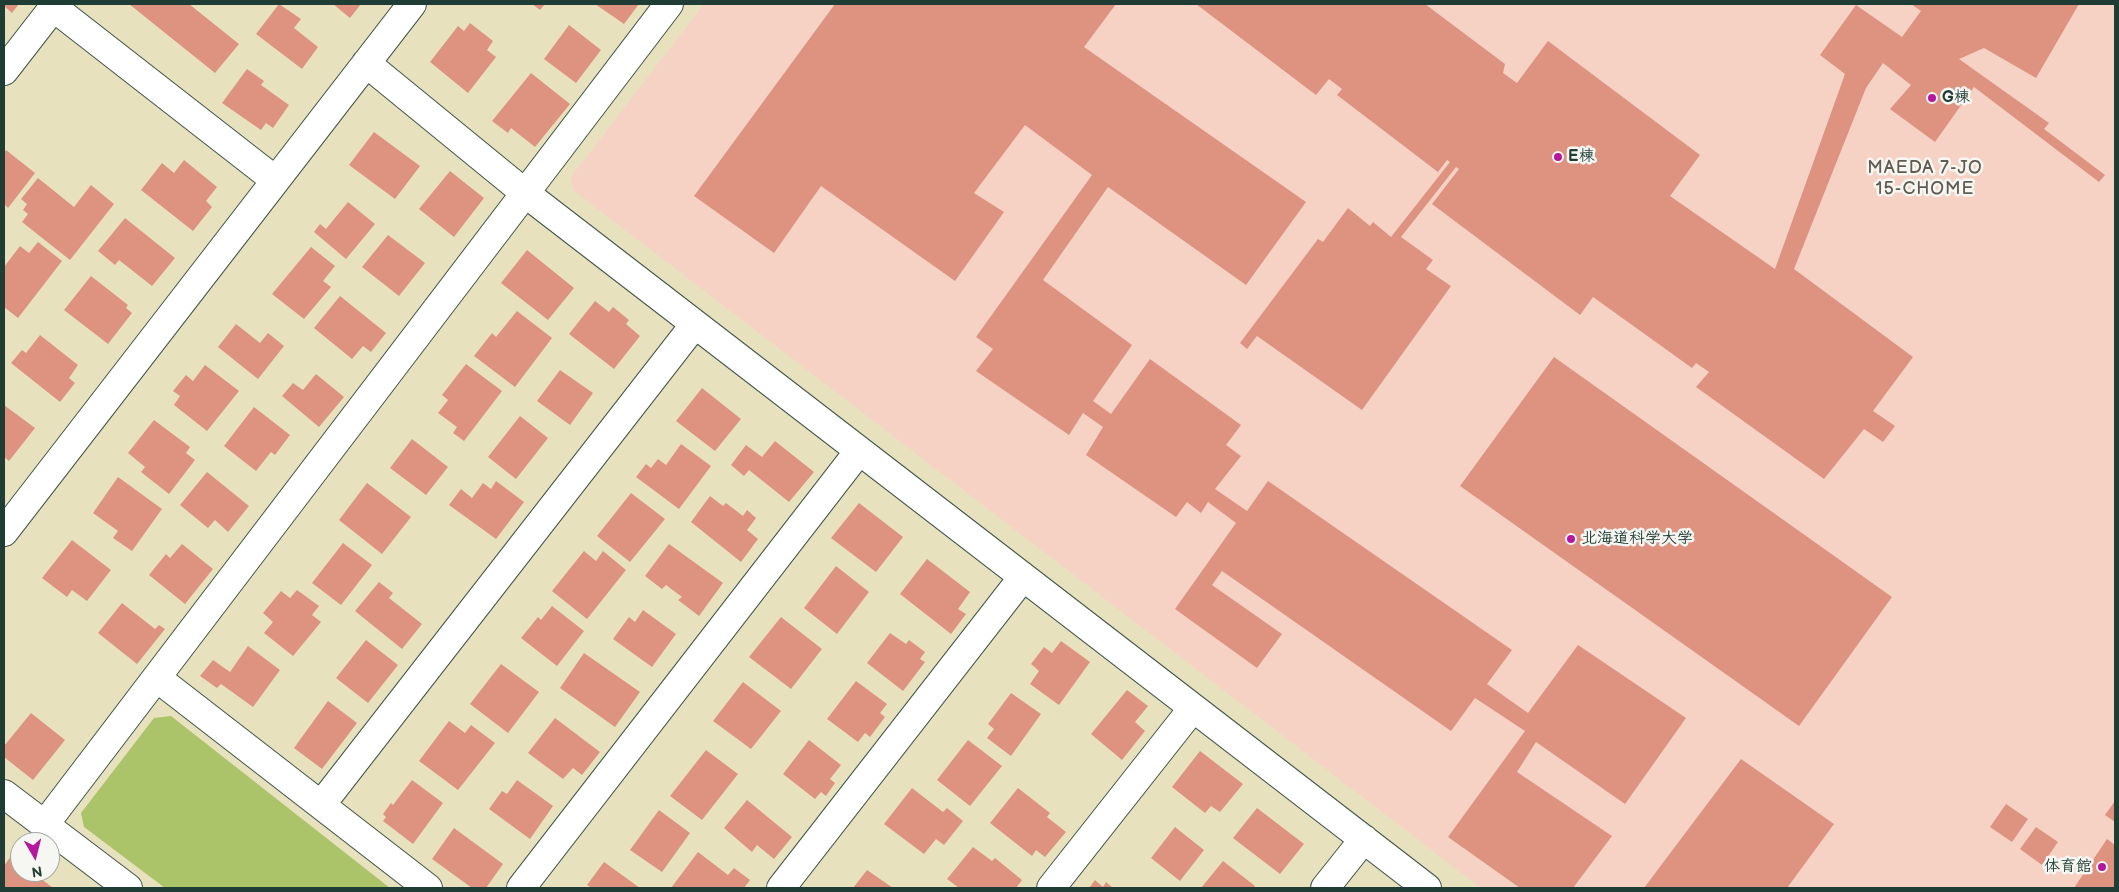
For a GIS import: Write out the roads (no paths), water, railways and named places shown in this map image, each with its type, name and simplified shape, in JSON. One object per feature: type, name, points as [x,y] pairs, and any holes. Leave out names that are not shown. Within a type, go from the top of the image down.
[{"type":"street","points":[[4,532],[412,4]]},
{"type":"street","points":[[46,824],[669,4]]},
{"type":"street","points":[[4,71],[54,6],[275,180]]},
{"type":"street","points":[[366,63],[525,193],[1427,888]]},
{"type":"street","points":[[321,805],[695,324]]},
{"type":"street","points":[[521,888],[859,451]]},
{"type":"street","points":[[780,888],[1023,577]]},
{"type":"street","points":[[157,678],[428,888]]},
{"type":"street","points":[[1051,888],[1193,708]]},
{"type":"street","points":[[4,794],[128,888]]},
{"type":"street","points":[[1325,888],[1364,839]]},
{"type":"place","name":"G棟","points":[[1932,98]]},
{"type":"place","name":"E棟","points":[[1558,157]]},
{"type":"place","name":"北海道科学大学","points":[[1571,539]]},
{"type":"place","name":"体育館","points":[[2102,867]]},
{"type":"district","name":"MAEDA 7-JO 15-CHOME","points":[[1925,178]]}]
